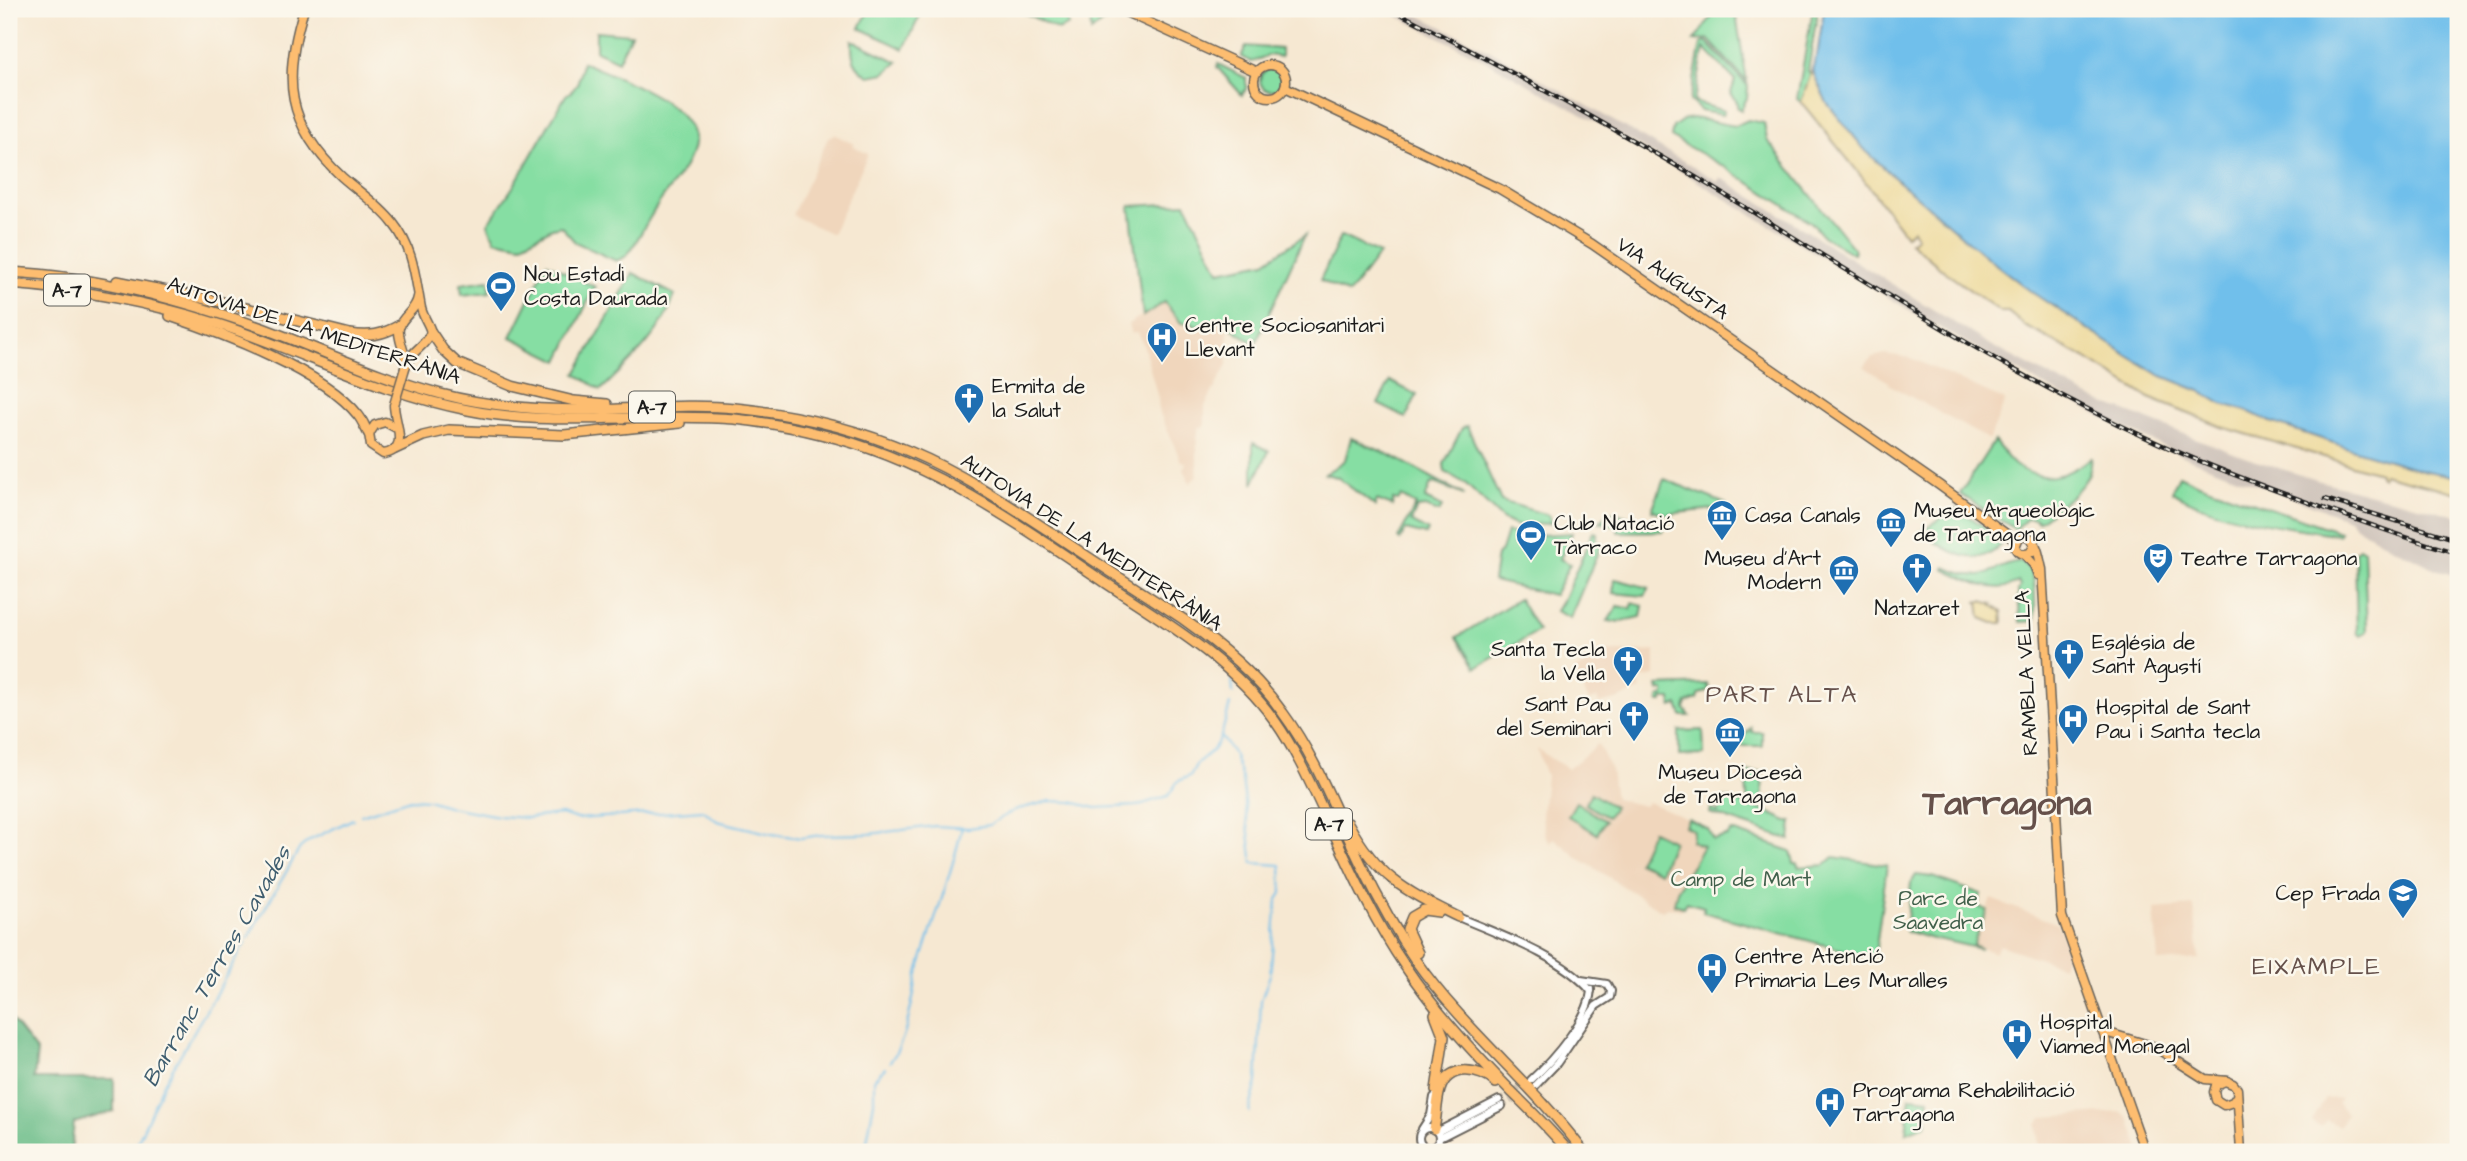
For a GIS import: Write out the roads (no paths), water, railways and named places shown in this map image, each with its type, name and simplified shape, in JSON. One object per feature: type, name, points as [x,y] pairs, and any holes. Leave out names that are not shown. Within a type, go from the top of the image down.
[{"type":"highway","name":"AUTOVIA DE LA MEDITERRÀNIA","points":[[9,272],[47,274],[158,296],[218,313],[374,372],[444,395],[523,407],[584,410],[646,407],[736,408],[784,415],[865,435],[910,452],[966,479],[1002,500],[1216,643],[1238,662],[1284,713],[1320,774],[1361,864],[1389,917],[1416,960],[1457,1013],[1584,1152]]},
{"type":"highway","points":[[47,274],[60,273],[159,289],[370,337],[385,334],[400,325]]},
{"type":"highway","name":"AUTOVIA DE LA MEDITERRÀNIA","points":[[9,284],[52,287],[156,306],[214,323],[405,395],[465,410],[586,421],[737,419],[860,444],[902,460],[962,489],[1151,612],[1215,657],[1237,677],[1274,720],[1294,751],[1372,912],[1412,977],[1468,1046],[1566,1149]]},
{"type":"highway","points":[[125,301],[211,330],[290,366],[343,399],[360,417],[369,434]]},
{"type":"highway","points":[[431,332],[443,350],[457,363],[512,386],[574,401],[646,407]]},
{"type":"highway","points":[[395,450],[423,436],[449,430],[564,435],[690,422],[736,424],[822,435]]},
{"type":"highway","points":[[1320,774],[1359,843],[1379,869],[1409,893],[1458,917]]},
{"type":"highway","points":[[1457,1013],[1420,957],[1407,929],[1412,917],[1424,910],[1458,917]]},
{"type":"highway","points":[[1412,977],[1418,991],[1437,1016],[1444,1037],[1436,1090]]},
{"type":"highway","points":[[1437,1133],[1443,1084],[1457,1073],[1469,1069],[1490,1077],[1566,1149]]},
{"type":"main road","points":[[304,9],[290,63],[292,98],[301,126],[317,151],[393,223],[406,242],[415,267],[424,317],[431,332],[426,342],[418,347],[405,365],[394,405],[394,420],[400,440],[395,450],[378,453],[371,446],[369,434],[394,405]]},
{"type":"main road","points":[[1119,9],[1257,72]]},
{"type":"main road","points":[[1264,66],[1278,67],[1285,76],[1284,87],[1277,95],[1262,94],[1255,85],[1257,72],[1264,66]]},
{"type":"main road","name":"VIA AUGUSTA","points":[[1284,87],[1500,189],[1592,244],[2016,541]]},
{"type":"main road","points":[[405,365],[399,330],[417,304],[419,291]]},
{"type":"main road","points":[[408,317],[424,317]]},
{"type":"main road","points":[[402,341],[418,347]]},
{"type":"main road","points":[[380,422],[390,423],[398,429]]},
{"type":"main road","points":[[2025,535],[2031,538],[2034,544],[2031,552],[2025,555],[2016,550],[2016,541],[2025,535]]},
{"type":"main road","name":"RAMBLA VELLA","points":[[2034,544],[2042,569],[2061,919]]},
{"type":"main road","name":"RAMBLA VELLA","points":[[2025,555],[2038,573],[2053,850],[2061,919]]},
{"type":"main road","points":[[2057,842],[2061,919],[2145,1152]]},
{"type":"main road","points":[[2102,1031],[2155,1047],[2205,1079],[2227,1081],[2235,1087],[2241,1152]]},
{"type":"main road","points":[[2227,1081],[2216,1086],[2216,1100],[2227,1105],[2237,1096]]},
{"type":"street","points":[[1458,917],[1534,952],[1581,980],[1597,982],[1608,984],[1611,991],[1607,1000],[1600,1002],[1557,1063],[1534,1083],[1589,1004],[1597,982]]},
{"type":"street","points":[[1581,980],[1600,1002]]},
{"type":"street","points":[[1436,1090],[1430,1115],[1419,1134],[1419,1143],[1427,1149],[1436,1146],[1437,1133]]},
{"type":"street","points":[[1419,1134],[1424,1129],[1437,1133],[1501,1103]]},
{"type":"water","points":[[1824,9],[2458,9],[2458,477],[2422,470],[2355,450],[2222,404],[2200,391],[2160,375],[2033,293],[1895,178],[1865,150],[1827,103],[1812,70]]},
{"type":"waterway","name":"Barranc Terres Cavades","points":[[1232,646],[1232,653]]},
{"type":"waterway","name":"Barranc Terres Cavades","points":[[1232,680],[1233,693]]},
{"type":"waterway","name":"Barranc Terres Cavades","points":[[361,815],[410,799],[428,800],[499,816],[528,818],[561,814],[577,819],[703,810],[717,821],[801,838],[935,826],[969,828],[989,825],[1015,810],[1050,801],[1072,802],[1096,808],[1136,806],[1168,796],[1178,781],[1190,776],[1197,763],[1213,750],[1221,736],[1230,704]]},
{"type":"waterway","points":[[1221,736],[1233,753],[1242,779],[1252,857]]},
{"type":"waterway","name":"Barranc Terres Cavades","points":[[133,1152],[163,1085],[300,848],[310,840],[353,819]]},
{"type":"waterway","points":[[890,1062],[906,1028],[920,966],[962,827]]},
{"type":"waterway","points":[[1249,1112],[1257,1082],[1261,1000],[1270,975],[1277,901],[1282,893],[1281,865],[1253,863],[1252,860]]},
{"type":"waterway","points":[[865,1152],[874,1102],[874,1079],[885,1068]]},
{"type":"tunnel","points":[[1499,1100],[1527,1083]]},
{"type":"tunnel","points":[[1502,1106],[1531,1089]]},
{"type":"railway","points":[[1391,9],[1618,132],[1973,346],[2088,409],[2239,477],[2395,534],[2458,553]]},
{"type":"railway","points":[[2325,499],[2458,540]]},
{"type":"place","name":"Nou Estadi Costa Daurada","points":[[501,313]]},
{"type":"place","name":"Centre Sociosanitari Llevant","points":[[1162,364]]},
{"type":"place","name":"Ermita de la Salut","points":[[969,425]]},
{"type":"place","name":"Casa Canals","points":[[1722,542]]},
{"type":"place","name":"Museu Arqueològic de Tarragona","points":[[1891,549]]},
{"type":"place","name":"Club Natació Tàrraco","points":[[1531,562]]},
{"type":"place","name":"Teatre Tarragona","points":[[2158,585]]},
{"type":"place","name":"Natzaret","points":[[1917,595]]},
{"type":"place","name":"Museu d'Art Modern","points":[[1844,597]]},
{"type":"place","name":"Església de Sant Agustí","points":[[2069,681]]},
{"type":"place","name":"Santa Tecla la Vella","points":[[1628,688]]},
{"type":"place","name":"Sant Pau del Seminari","points":[[1634,743]]},
{"type":"place","name":"Hospital de Sant Pau i Santa tecla","points":[[2073,746]]},
{"type":"place","name":"Museu Diocesà de Tarragona","points":[[1730,759]]},
{"type":"place","name":"Cep Frada","points":[[2403,920]]},
{"type":"place","name":"Centre Atenció Primaria Les Muralles","points":[[1712,995]]},
{"type":"place","name":"Hospital Viamed Monegal","points":[[2017,1061]]},
{"type":"place","name":"Programa Rehabilitació Tarragona","points":[[1830,1129]]},
{"type":"district","name":"PART ALTA","points":[[1782,694]]},
{"type":"district","name":"Tarragona","points":[[2007,802]]},
{"type":"district","name":"EIXAMPLE","points":[[2317,966]]},
{"type":"park label","name":"Camp de Mart","points":[[1741,879]]},
{"type":"park label","name":"Parc de Saavedra","points":[[1938,910]]}]
